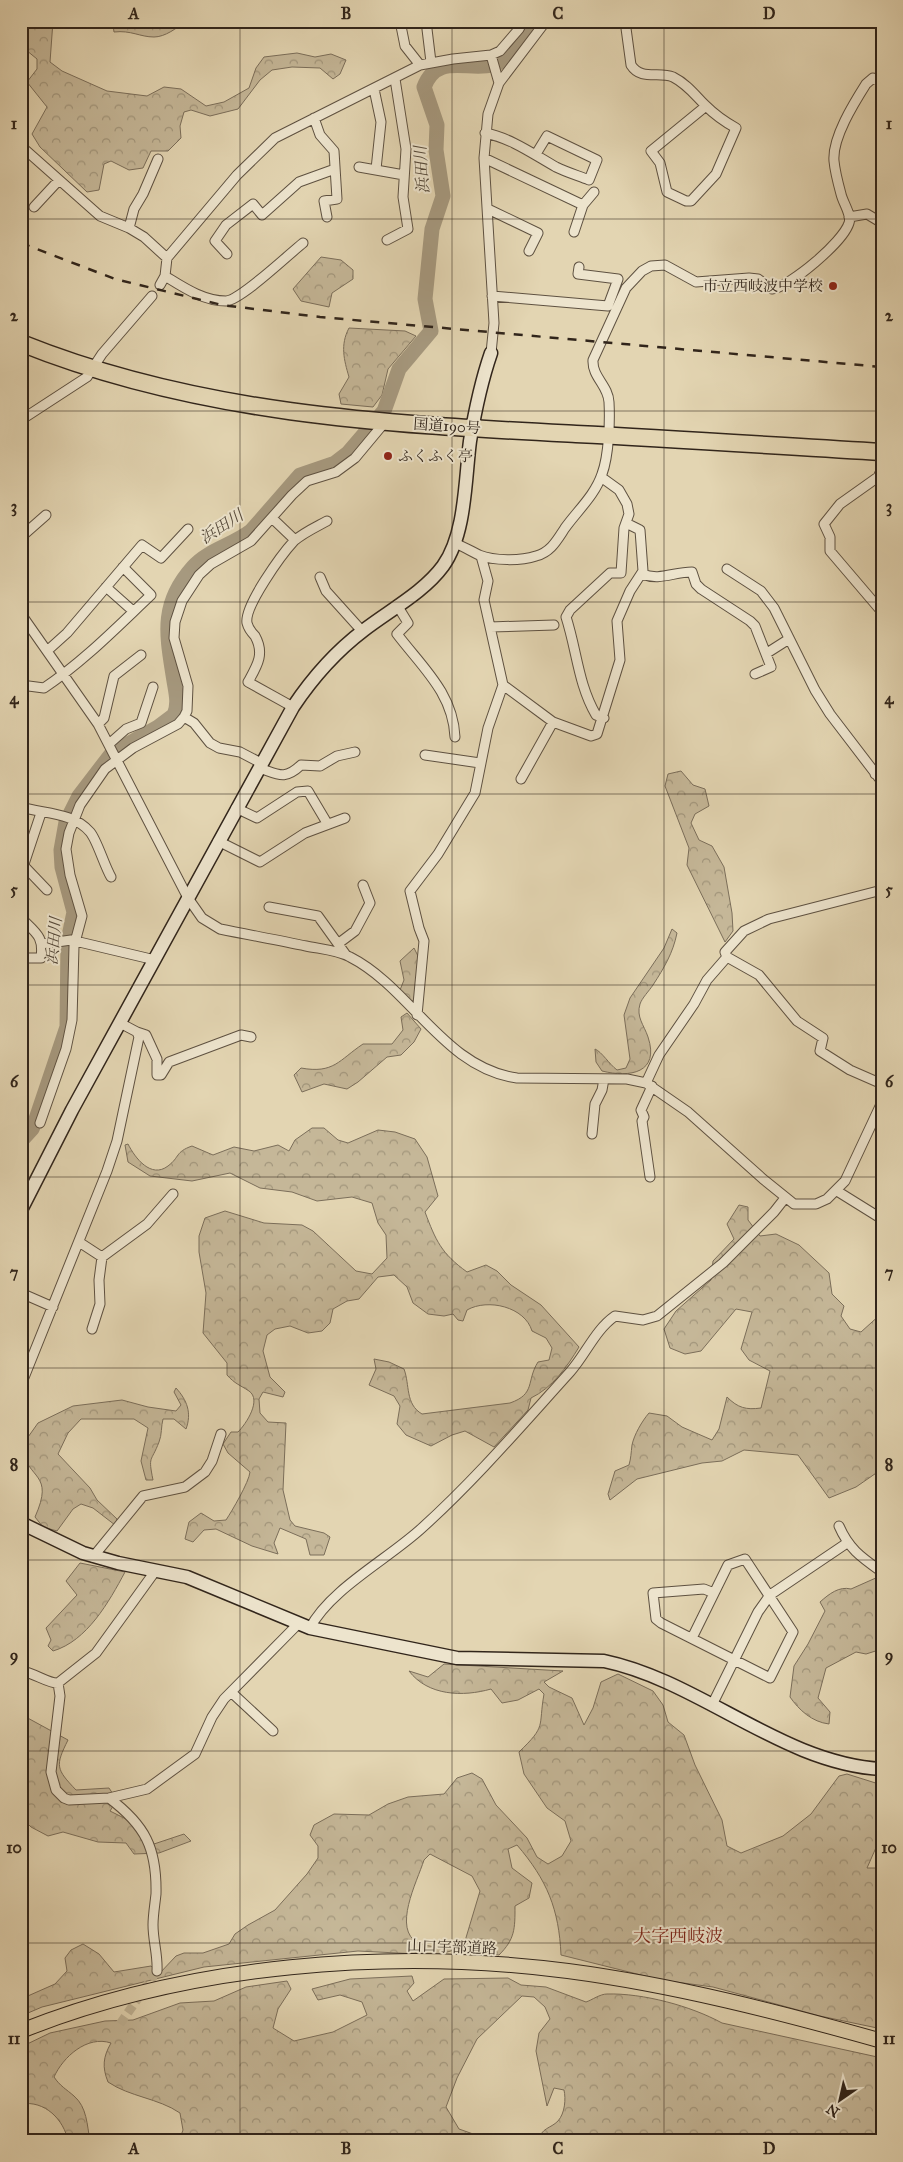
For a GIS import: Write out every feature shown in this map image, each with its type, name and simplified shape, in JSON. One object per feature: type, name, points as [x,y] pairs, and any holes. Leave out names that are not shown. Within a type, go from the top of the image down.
[{"type":"highway","name":"国道190号","points":[[21,344],[94,368],[174,391],[266,409],[363,421],[882,452]]},
{"type":"main road","name":"山口宇部道路","points":[[21,2031],[111,2002],[213,1978],[350,1963],[458,1962],[569,1971],[704,1995],[882,2041]]},
{"type":"street","points":[[400,21],[405,46],[420,65]]},
{"type":"street","points":[[426,21],[430,62]]},
{"type":"street","points":[[21,1210],[218,841],[293,707],[328,661],[362,631],[434,577],[443,566],[455,543],[472,428],[480,386],[491,353],[494,323],[484,158],[485,132],[499,83],[546,21]]},
{"type":"street","points":[[625,21],[632,65],[635,71],[643,74],[672,77],[687,86],[706,106],[736,128],[716,174],[691,201],[686,201],[667,192],[660,163],[651,151],[706,106]]},
{"type":"street","points":[[493,61],[508,44],[522,22]]},
{"type":"street","points":[[160,285],[165,276],[167,258],[237,174],[262,148],[288,130],[395,79],[420,65],[430,62],[493,61]]},
{"type":"street","points":[[493,61],[499,83]]},
{"type":"street","points":[[455,543],[481,556],[528,558],[549,551],[590,497],[601,477],[607,435],[608,396],[592,369],[593,360],[626,288],[636,275],[651,266],[665,265],[696,282],[750,278],[758,280],[772,289],[800,274],[834,248],[849,224],[850,216],[844,205],[833,159],[838,138],[866,84],[873,78],[882,81]]},
{"type":"street","points":[[387,240],[408,229],[403,197],[406,149],[395,79]]},
{"type":"street","points":[[374,89],[381,122],[376,169]]},
{"type":"street","points":[[314,118],[320,135],[334,151],[337,199],[324,201],[327,217]]},
{"type":"street","points":[[485,132],[497,135],[536,154],[558,168],[590,180],[597,160],[547,136],[536,154]]},
{"type":"street","points":[[21,146],[100,216],[130,228],[144,237],[167,258]]},
{"type":"street","points":[[130,228],[134,209],[143,194],[158,158]]},
{"type":"street","points":[[484,158],[583,205]]},
{"type":"street","points":[[359,167],[404,175]]},
{"type":"street","points":[[227,254],[215,241],[226,225],[252,204],[262,214],[299,182],[335,169]]},
{"type":"street","points":[[34,207],[59,180]]},
{"type":"street","points":[[574,232],[583,205],[594,192]]},
{"type":"street","points":[[488,208],[538,234],[529,251]]},
{"type":"street","points":[[850,216],[866,214],[882,223]]},
{"type":"street","points":[[165,276],[204,297],[228,301],[243,293],[304,243]]},
{"type":"street","points":[[492,296],[608,306],[618,279],[578,274],[579,268]]},
{"type":"street","points":[[21,420],[41,406],[75,387],[87,377],[102,354],[152,296]]},
{"type":"street","points":[[40,1123],[70,1034],[70,940],[82,916],[70,875],[66,849],[70,818],[90,788],[117,759],[133,748],[178,724],[184,717],[187,711],[188,686],[174,638],[175,622],[182,602],[199,574],[211,564],[251,542],[292,495],[307,481],[336,472],[355,458],[383,422]]},
{"type":"street","points":[[882,469],[878,477],[840,504],[824,524],[830,537],[830,551],[882,612]]},
{"type":"street","points":[[601,477],[624,496],[629,514],[626,523],[621,573],[610,573],[570,610],[566,617],[574,641],[577,669],[586,696],[596,716],[604,718]]},
{"type":"street","points":[[21,537],[46,515]]},
{"type":"street","points":[[273,518],[295,540]]},
{"type":"street","points":[[293,707],[248,682],[259,662],[260,653],[258,642],[247,623],[251,606],[260,589],[295,540],[326,521]]},
{"type":"street","points":[[503,685],[553,722],[591,736],[598,734],[620,660],[617,621],[630,591],[642,574],[640,530],[626,523]]},
{"type":"street","points":[[47,651],[68,633],[142,545],[162,558],[188,529]]},
{"type":"street","points":[[417,1015],[424,941],[410,891],[438,854],[471,802],[479,783],[480,763],[488,728],[503,685],[484,600],[488,581],[481,556]]},
{"type":"street","points":[[21,685],[44,688],[64,675],[89,655],[151,595],[123,568]]},
{"type":"street","points":[[727,569],[761,591],[774,608],[830,714],[882,782]]},
{"type":"street","points":[[642,574],[652,578],[663,578],[692,572],[696,584],[755,626],[771,667],[755,674]]},
{"type":"street","points":[[320,577],[326,591],[362,631]]},
{"type":"street","points":[[106,587],[133,611]]},
{"type":"street","points":[[397,605],[408,623],[397,634],[442,690],[454,723],[455,737]]},
{"type":"street","points":[[21,614],[98,724],[188,898],[202,918],[220,929],[346,955],[369,969],[417,1015],[468,1059],[484,1070],[517,1078],[627,1079],[649,1084],[688,1112],[794,1204],[816,1204],[827,1200],[837,1191],[845,1181],[882,1102]]},
{"type":"street","points":[[490,627],[554,626]]},
{"type":"street","points":[[767,653],[789,639]]},
{"type":"street","points":[[98,724],[104,718],[114,676],[141,655]]},
{"type":"street","points":[[110,745],[126,729],[141,723],[154,687]]},
{"type":"street","points":[[184,717],[194,723],[210,743],[220,748],[240,752],[279,776],[288,774],[301,764],[320,766],[336,756],[355,752]]},
{"type":"street","points":[[520,778],[553,722]]},
{"type":"street","points":[[425,755],[480,763]]},
{"type":"street","points":[[875,774],[882,764]]},
{"type":"street","points":[[236,808],[257,818],[296,792],[308,791],[327,823]]},
{"type":"street","points":[[21,808],[70,818],[91,832],[104,865],[111,877]]},
{"type":"street","points":[[40,813],[23,870],[47,890]]},
{"type":"street","points":[[218,841],[260,862],[305,833],[327,823],[345,818]]},
{"type":"street","points":[[339,943],[355,931],[370,903],[363,885]]},
{"type":"street","points":[[882,890],[785,914],[755,925],[736,938],[725,952],[727,957],[759,975],[797,1021],[823,1038],[820,1051],[850,1070],[882,1084]]},
{"type":"street","points":[[269,907],[318,916],[346,955]]},
{"type":"street","points":[[21,918],[41,937],[43,944],[41,958],[21,958]]},
{"type":"street","points":[[43,944],[70,940],[154,960]]},
{"type":"street","points":[[650,1177],[644,1117],[640,1110],[649,1084],[660,1056],[694,1004],[707,980],[727,957]]},
{"type":"street","points":[[120,1023],[146,1035],[157,1059],[158,1074],[160,1075],[169,1062],[241,1034],[251,1037]]},
{"type":"street","points":[[21,1385],[79,1242],[116,1141],[139,1037],[137,1032]]},
{"type":"street","points":[[592,1134],[595,1104],[604,1079]]},
{"type":"street","points":[[837,1191],[882,1219]]},
{"type":"street","points":[[92,1329],[100,1304],[99,1280],[102,1257],[147,1224],[174,1194]]},
{"type":"street","points":[[58,1682],[60,1696],[52,1761],[53,1782],[60,1795],[69,1800],[85,1801],[109,1798],[147,1789],[195,1754],[212,1717],[231,1692],[317,1615],[332,1599],[422,1528],[483,1470],[572,1369],[605,1323],[615,1316],[643,1320],[657,1316],[723,1263],[774,1212],[785,1198]]},
{"type":"street","points":[[79,1242],[102,1257]]},
{"type":"street","points":[[21,1293],[53,1307]]},
{"type":"street","points":[[93,1556],[142,1496],[185,1487],[204,1472],[212,1461],[220,1434]]},
{"type":"street","points":[[21,1523],[93,1556],[202,1582],[304,1626],[457,1658],[604,1661],[642,1672],[830,1761],[882,1769]]},
{"type":"street","points":[[839,1526],[847,1543],[882,1572]]},
{"type":"street","points":[[712,1705],[758,1612],[770,1595],[847,1543]]},
{"type":"street","points":[[692,1638],[728,1565],[745,1559],[793,1632],[770,1678],[734,1660],[692,1638],[656,1619],[653,1592],[704,1589],[714,1593]]},
{"type":"street","points":[[21,1671],[34,1673],[52,1684],[58,1682],[96,1653],[156,1570]]},
{"type":"street","points":[[231,1692],[273,1731]]},
{"type":"street","points":[[109,1798],[135,1819],[144,1834],[153,1857],[156,1884],[153,1924],[157,1971]]},
{"type":"green space","points":[[21,21],[53,21],[50,62],[62,71],[107,91],[147,96],[164,87],[181,89],[206,106],[224,102],[249,88],[256,68],[264,57],[297,53],[315,57],[331,54],[346,60],[340,74],[333,79],[320,68],[292,67],[272,70],[260,80],[238,109],[210,116],[191,110],[184,112],[180,126],[181,138],[168,151],[151,151],[143,168],[129,170],[111,161],[104,164],[99,190],[87,192],[40,147],[32,134],[47,107],[27,82],[37,69],[37,59],[26,50],[21,49]]},
{"type":"green space","points":[[117,21],[186,21],[167,34],[154,37],[114,32],[113,25]]},
{"type":"green space","points":[[321,257],[341,260],[353,270],[353,279],[332,293],[329,307],[301,301],[293,289]]},
{"type":"green space","points":[[349,328],[405,331],[416,336],[388,369],[382,395],[373,407],[341,404],[339,394],[349,377],[344,359],[344,340]]},
{"type":"green space","points":[[681,771],[693,785],[705,789],[709,806],[695,814],[691,823],[699,840],[712,846],[724,867],[732,913],[733,931],[725,942],[687,865],[689,848],[665,786],[668,774]]},
{"type":"green space","points":[[672,929],[677,933],[671,954],[657,979],[642,999],[639,1009],[651,1049],[650,1058],[640,1070],[632,1073],[623,1074],[602,1071],[596,1062],[595,1049],[617,1070],[626,1068],[630,1059],[624,1015],[630,998],[664,948]]},
{"type":"green space","points":[[414,948],[419,958],[414,1000],[410,1002],[400,990],[404,980],[400,961]]},
{"type":"green space","points":[[407,1013],[421,1029],[414,1042],[401,1055],[387,1057],[347,1089],[324,1084],[302,1092],[294,1075],[301,1068],[321,1069],[329,1067],[363,1044],[392,1044],[403,1030],[401,1017]]},
{"type":"green space","points":[[312,1128],[324,1128],[338,1140],[348,1143],[378,1130],[395,1132],[415,1139],[427,1157],[438,1196],[425,1212],[440,1246],[451,1259],[467,1272],[486,1265],[497,1271],[511,1285],[541,1305],[579,1347],[552,1383],[531,1398],[528,1410],[494,1447],[465,1431],[452,1435],[431,1446],[406,1435],[397,1424],[400,1406],[394,1396],[369,1385],[376,1369],[374,1359],[389,1362],[404,1369],[410,1400],[422,1414],[510,1403],[524,1395],[538,1362],[549,1360],[552,1348],[546,1338],[532,1331],[522,1316],[505,1307],[495,1305],[476,1306],[467,1310],[463,1321],[458,1320],[453,1314],[444,1316],[428,1314],[413,1303],[407,1287],[394,1275],[378,1277],[359,1299],[347,1301],[333,1309],[330,1323],[322,1331],[308,1333],[290,1326],[275,1329],[267,1335],[263,1351],[270,1377],[285,1392],[283,1397],[263,1392],[259,1399],[260,1413],[268,1422],[286,1423],[283,1490],[290,1520],[295,1526],[324,1533],[330,1537],[324,1555],[310,1555],[306,1539],[280,1528],[274,1543],[278,1554],[252,1546],[216,1529],[204,1530],[193,1542],[185,1539],[189,1522],[201,1513],[214,1521],[226,1520],[247,1482],[250,1472],[228,1453],[223,1444],[231,1432],[238,1432],[245,1423],[251,1412],[254,1400],[253,1395],[249,1391],[227,1375],[227,1363],[203,1333],[206,1293],[199,1252],[199,1236],[205,1218],[225,1211],[264,1223],[302,1225],[313,1231],[356,1271],[372,1274],[387,1258],[386,1235],[378,1223],[372,1203],[352,1197],[317,1201],[292,1192],[260,1188],[230,1173],[192,1181],[150,1176],[128,1162],[125,1145],[128,1144],[139,1161],[156,1170],[168,1166],[180,1153],[192,1146],[213,1155],[234,1147],[254,1151],[278,1145],[289,1151],[295,1140]]},
{"type":"green space","points":[[739,1205],[748,1207],[748,1220],[760,1236],[776,1234],[799,1245],[829,1273],[832,1294],[844,1306],[841,1316],[850,1329],[861,1332],[882,1313],[882,1469],[856,1487],[829,1498],[798,1455],[744,1450],[722,1461],[702,1463],[637,1479],[610,1500],[608,1494],[615,1471],[629,1465],[635,1437],[649,1413],[667,1416],[682,1427],[712,1440],[719,1429],[727,1397],[742,1407],[751,1409],[761,1408],[770,1371],[749,1360],[741,1349],[752,1312],[736,1309],[701,1351],[685,1354],[670,1348],[664,1329],[676,1311],[711,1280],[713,1261],[734,1239],[727,1224]]},
{"type":"green space","points":[[176,1388],[183,1397],[187,1407],[188,1423],[186,1429],[174,1419],[163,1419],[160,1439],[151,1463],[153,1480],[146,1480],[141,1461],[148,1428],[134,1419],[81,1419],[68,1433],[58,1454],[90,1488],[97,1500],[117,1519],[115,1525],[93,1508],[81,1504],[73,1509],[57,1531],[43,1527],[35,1517],[42,1492],[41,1484],[24,1458],[21,1447],[38,1423],[73,1406],[122,1400],[148,1407],[176,1411],[181,1405],[174,1392]]},
{"type":"green space","points":[[80,1563],[125,1572],[112,1596],[87,1630],[65,1646],[53,1651],[48,1646],[51,1640],[46,1628],[77,1595],[66,1581]]},
{"type":"green space","points":[[878,1577],[882,1579],[882,1649],[866,1654],[856,1652],[826,1668],[818,1698],[830,1712],[829,1724],[817,1721],[802,1711],[790,1697],[794,1666],[825,1611],[820,1602],[838,1590],[851,1589]]},
{"type":"green space","points":[[444,1664],[563,1671],[544,1682],[549,1687],[572,1698],[584,1725],[593,1708],[601,1682],[618,1674],[653,1691],[663,1705],[668,1722],[684,1735],[695,1765],[722,1820],[727,1846],[741,1853],[783,1836],[811,1814],[839,1776],[847,1774],[882,1785],[882,1834],[867,1868],[882,1868],[882,2029],[820,2016],[713,1987],[661,1980],[561,1955],[558,1923],[550,1896],[536,1870],[517,1845],[508,1849],[512,1868],[532,1883],[529,1898],[515,1906],[513,1933],[508,1944],[499,1955],[467,1950],[465,1941],[480,1891],[472,1876],[430,1854],[424,1860],[412,1892],[407,1916],[407,1927],[411,1936],[423,1945],[461,1948],[437,1955],[358,1951],[204,1967],[42,2007],[21,2016],[21,1999],[55,1984],[67,1971],[65,1958],[71,1950],[83,1944],[99,1954],[114,1972],[151,1966],[159,1974],[176,1956],[184,1953],[203,1953],[229,1944],[235,1934],[275,1910],[307,1874],[318,1858],[318,1846],[310,1835],[314,1825],[334,1814],[369,1815],[388,1804],[408,1797],[444,1794],[457,1778],[472,1773],[482,1779],[496,1805],[527,1838],[537,1857],[548,1864],[562,1856],[571,1841],[565,1821],[547,1808],[524,1774],[519,1752],[538,1731],[544,1694],[539,1689],[518,1700],[502,1703],[491,1689],[469,1693],[436,1690],[417,1679],[409,1671],[428,1677]]},
{"type":"green space","points":[[24,1716],[68,1740],[61,1756],[60,1767],[64,1777],[76,1790],[109,1788],[117,1800],[110,1811],[146,1829],[154,1844],[184,1834],[191,1841],[159,1853],[134,1854],[126,1843],[98,1842],[63,1832],[48,1836],[31,1827],[21,1817],[21,1719]]},
{"type":"green space","points":[[412,1976],[414,1983],[407,1991],[413,2001],[444,1979],[508,1978],[521,1985],[546,1987],[586,2002],[604,1994],[651,1998],[696,2011],[722,2023],[882,2058],[882,2141],[538,2141],[542,2133],[560,2118],[565,2094],[564,2090],[554,2088],[547,2106],[536,2051],[539,2033],[550,2019],[545,2007],[534,1997],[522,1996],[477,2039],[457,2078],[446,2107],[459,2129],[493,2141],[179,2141],[183,2130],[180,2113],[163,2104],[125,2091],[108,2082],[104,2062],[111,2043],[102,2041],[85,2045],[70,2055],[63,2062],[54,2077],[82,2105],[90,2141],[68,2141],[58,2119],[52,2113],[38,2105],[21,2104],[21,2047],[50,2033],[105,2021],[133,2020],[180,2003],[214,2001],[246,1987],[287,1981],[291,1989],[278,2009],[273,2028],[294,2041],[333,2032],[367,2015],[362,2002],[340,1995],[318,2000],[312,1989],[350,1979]]},
{"type":"waterway","name":"浜田川","points":[[21,1141],[32,1129],[35,1122],[67,1027],[68,941],[74,912],[62,867],[61,850],[66,822],[79,796],[112,753],[158,727],[174,715],[177,698],[169,650],[168,621],[170,608],[182,581],[199,561],[251,531],[300,475],[335,463],[348,453],[384,411],[399,369],[431,331],[425,299],[432,229],[443,196],[436,150],[437,125],[424,87],[436,70],[444,67],[453,65],[483,66],[500,62],[516,47],[531,21]]},
{"type":"tunnel","points":[[120,2024],[157,1971]]},
{"type":"railway","points":[[21,243],[115,279],[222,305],[320,317],[882,367]]},
{"type":"place","name":"市立西岐波中学校","points":[[833,286]]},
{"type":"place","name":"ふくふく亭","points":[[388,456]]},
{"type":"district","name":"大字西岐波","points":[[678,1936]]}]
